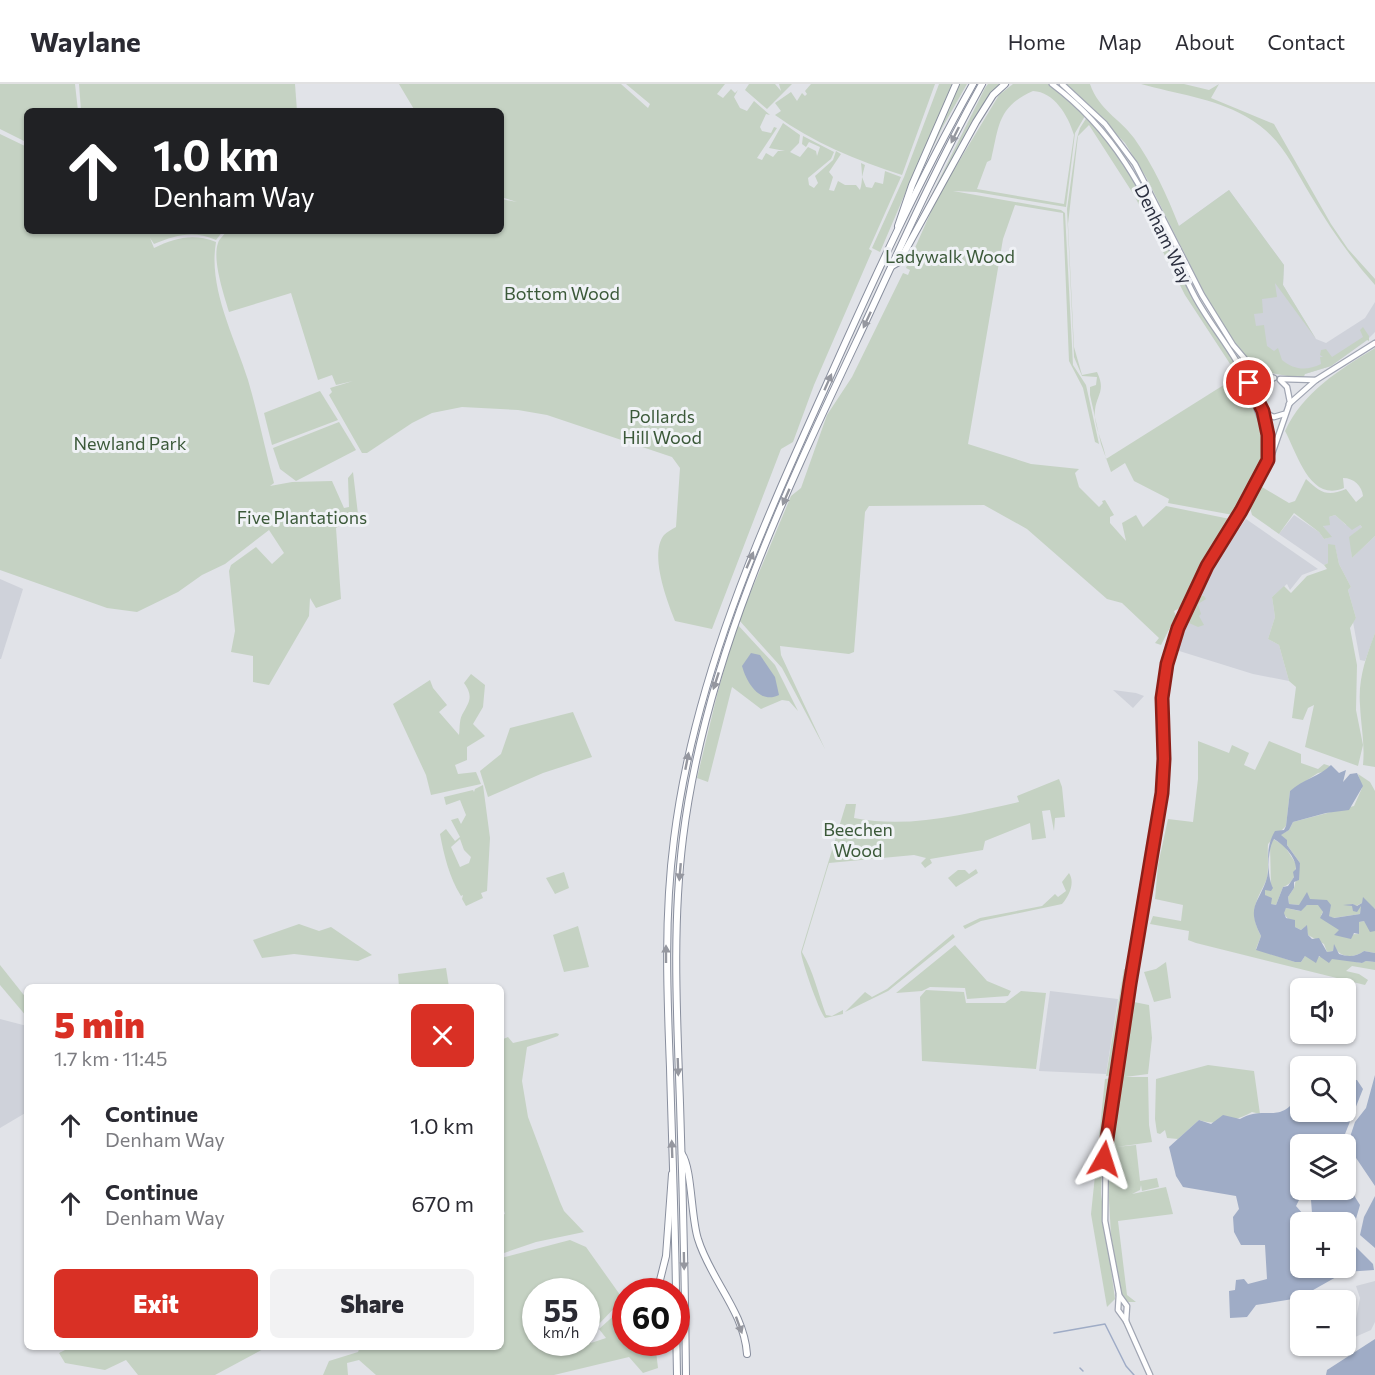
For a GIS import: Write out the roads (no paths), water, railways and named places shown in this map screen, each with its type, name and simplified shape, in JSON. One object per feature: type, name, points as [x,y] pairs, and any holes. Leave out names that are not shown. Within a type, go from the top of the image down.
[{"type":"highway","points":[[898,229],[912,185],[956,84]]},
{"type":"highway","points":[[676,1278],[666,976],[669,889],[688,754],[703,691],[727,618],[792,461],[898,229],[973,84]]},
{"type":"highway","points":[[686,1375],[675,962],[683,842],[698,753],[712,694],[735,621],[800,464],[935,174],[982,84]]},
{"type":"highway","points":[[892,267],[898,262],[980,115],[993,95],[1005,84]]},
{"type":"highway","points":[[681,1153],[686,1160],[691,1207],[698,1242],[735,1313],[747,1354]]},
{"type":"highway","points":[[661,1278],[665,1264],[669,1181],[673,1170]]},
{"type":"highway","points":[[677,1356],[677,1375]]},
{"type":"main road","name":"Denham Way","points":[[1053,84],[1086,108]]},
{"type":"main road","name":"Denham Way","points":[[1062,84],[1120,143],[1143,178],[1202,295],[1233,345],[1253,370],[1274,378]]},
{"type":"main road","name":"Denham Way","points":[[1095,117],[1134,174],[1194,295],[1257,398]]},
{"type":"main road","points":[[1150,1375],[1120,1313],[1121,1304],[1108,1247],[1104,1181],[1107,1132],[1162,793],[1164,759],[1162,698],[1167,664],[1181,623],[1207,566],[1241,511],[1268,460],[1289,404],[1316,380],[1375,343]]},
{"type":"main road","points":[[1244,375],[1262,421],[1268,450]]},
{"type":"main road","points":[[1268,460],[1263,411],[1257,398],[1257,390],[1261,383],[1274,378],[1316,380]]},
{"type":"main road","points":[[1280,380],[1288,388],[1289,404]]},
{"type":"main road","points":[[1263,411],[1274,417],[1284,414]]},
{"type":"main road","points":[[1121,1304],[1126,1311],[1126,1322]]},
{"type":"main road","points":[[1120,1313],[1126,1311]]},
{"type":"water","points":[[751,653],[760,655],[775,677],[779,695],[765,697],[754,690],[750,684],[742,666]]},
{"type":"water","points":[[1331,765],[1339,773],[1346,770],[1343,782],[1350,774],[1357,773],[1363,786],[1349,810],[1326,813],[1293,822],[1289,830],[1281,835],[1287,840],[1287,845],[1300,863],[1299,880],[1294,882],[1294,888],[1288,897],[1289,904],[1299,905],[1307,892],[1310,899],[1327,900],[1331,905],[1329,916],[1334,918],[1360,914],[1361,906],[1357,912],[1353,911],[1352,906],[1343,905],[1357,906],[1362,903],[1363,897],[1375,909],[1375,931],[1370,932],[1364,921],[1359,922],[1359,934],[1354,933],[1351,939],[1334,935],[1339,930],[1320,918],[1323,912],[1318,905],[1307,905],[1301,911],[1286,908],[1284,913],[1286,918],[1295,920],[1295,927],[1301,930],[1307,925],[1308,935],[1312,939],[1319,938],[1327,952],[1333,951],[1334,944],[1339,954],[1342,955],[1355,955],[1364,951],[1375,953],[1375,962],[1362,963],[1332,959],[1329,963],[1319,956],[1316,963],[1305,956],[1301,962],[1295,962],[1256,950],[1261,936],[1254,912],[1268,875],[1268,851],[1271,838],[1275,831],[1284,830],[1286,826],[1290,791]],"holes":[[[1274,839],[1292,856],[1296,869],[1288,886],[1283,887],[1276,905],[1271,904],[1272,898],[1265,895],[1265,890],[1271,891],[1273,888],[1269,856]]]},
{"type":"water","points":[[1375,1075],[1375,1186],[1356,1158],[1356,1134],[1351,1134],[1355,1122],[1366,1108]]},
{"type":"water","points":[[1356,1080],[1363,1089],[1356,1106]]},
{"type":"water","points":[[1290,1106],[1290,1122],[1350,1122],[1345,1134],[1290,1134],[1290,1200],[1299,1200],[1296,1206],[1301,1212],[1290,1212],[1290,1278],[1334,1278],[1313,1290],[1290,1290],[1290,1299],[1256,1305],[1247,1317],[1230,1318],[1229,1291],[1235,1290],[1236,1280],[1244,1279],[1248,1284],[1267,1279],[1265,1245],[1241,1245],[1234,1232],[1233,1217],[1239,1209],[1236,1196],[1183,1187],[1176,1176],[1169,1147],[1199,1120],[1211,1124],[1223,1115],[1240,1119],[1257,1113],[1285,1110]]},
{"type":"water","points":[[1375,1196],[1375,1248],[1360,1235],[1364,1217]]},
{"type":"water","points":[[1356,1199],[1360,1205],[1356,1219],[1356,1212],[1312,1212],[1311,1200]]},
{"type":"water","points":[[1356,1247],[1373,1264],[1374,1270],[1356,1271]]},
{"type":"water","points":[[1375,1339],[1375,1375],[1326,1375],[1327,1370],[1349,1356],[1356,1356],[1356,1351]]},
{"type":"waterway","points":[[1054,1333],[1105,1324],[1126,1366],[1134,1375]]},
{"type":"waterway","points":[[1080,1368],[1083,1371]]},
{"type":"park label","name":"Ladywalk Wood","points":[[950,256]]},
{"type":"park label","name":"Bottom Wood","points":[[562,293]]},
{"type":"park label","name":"Pollards Hill Wood","points":[[662,426]]},
{"type":"park label","name":"Newland Park","points":[[130,443]]},
{"type":"park label","name":"Five Plantations","points":[[302,517]]},
{"type":"park label","name":"Beechen Wood","points":[[858,840]]}]
